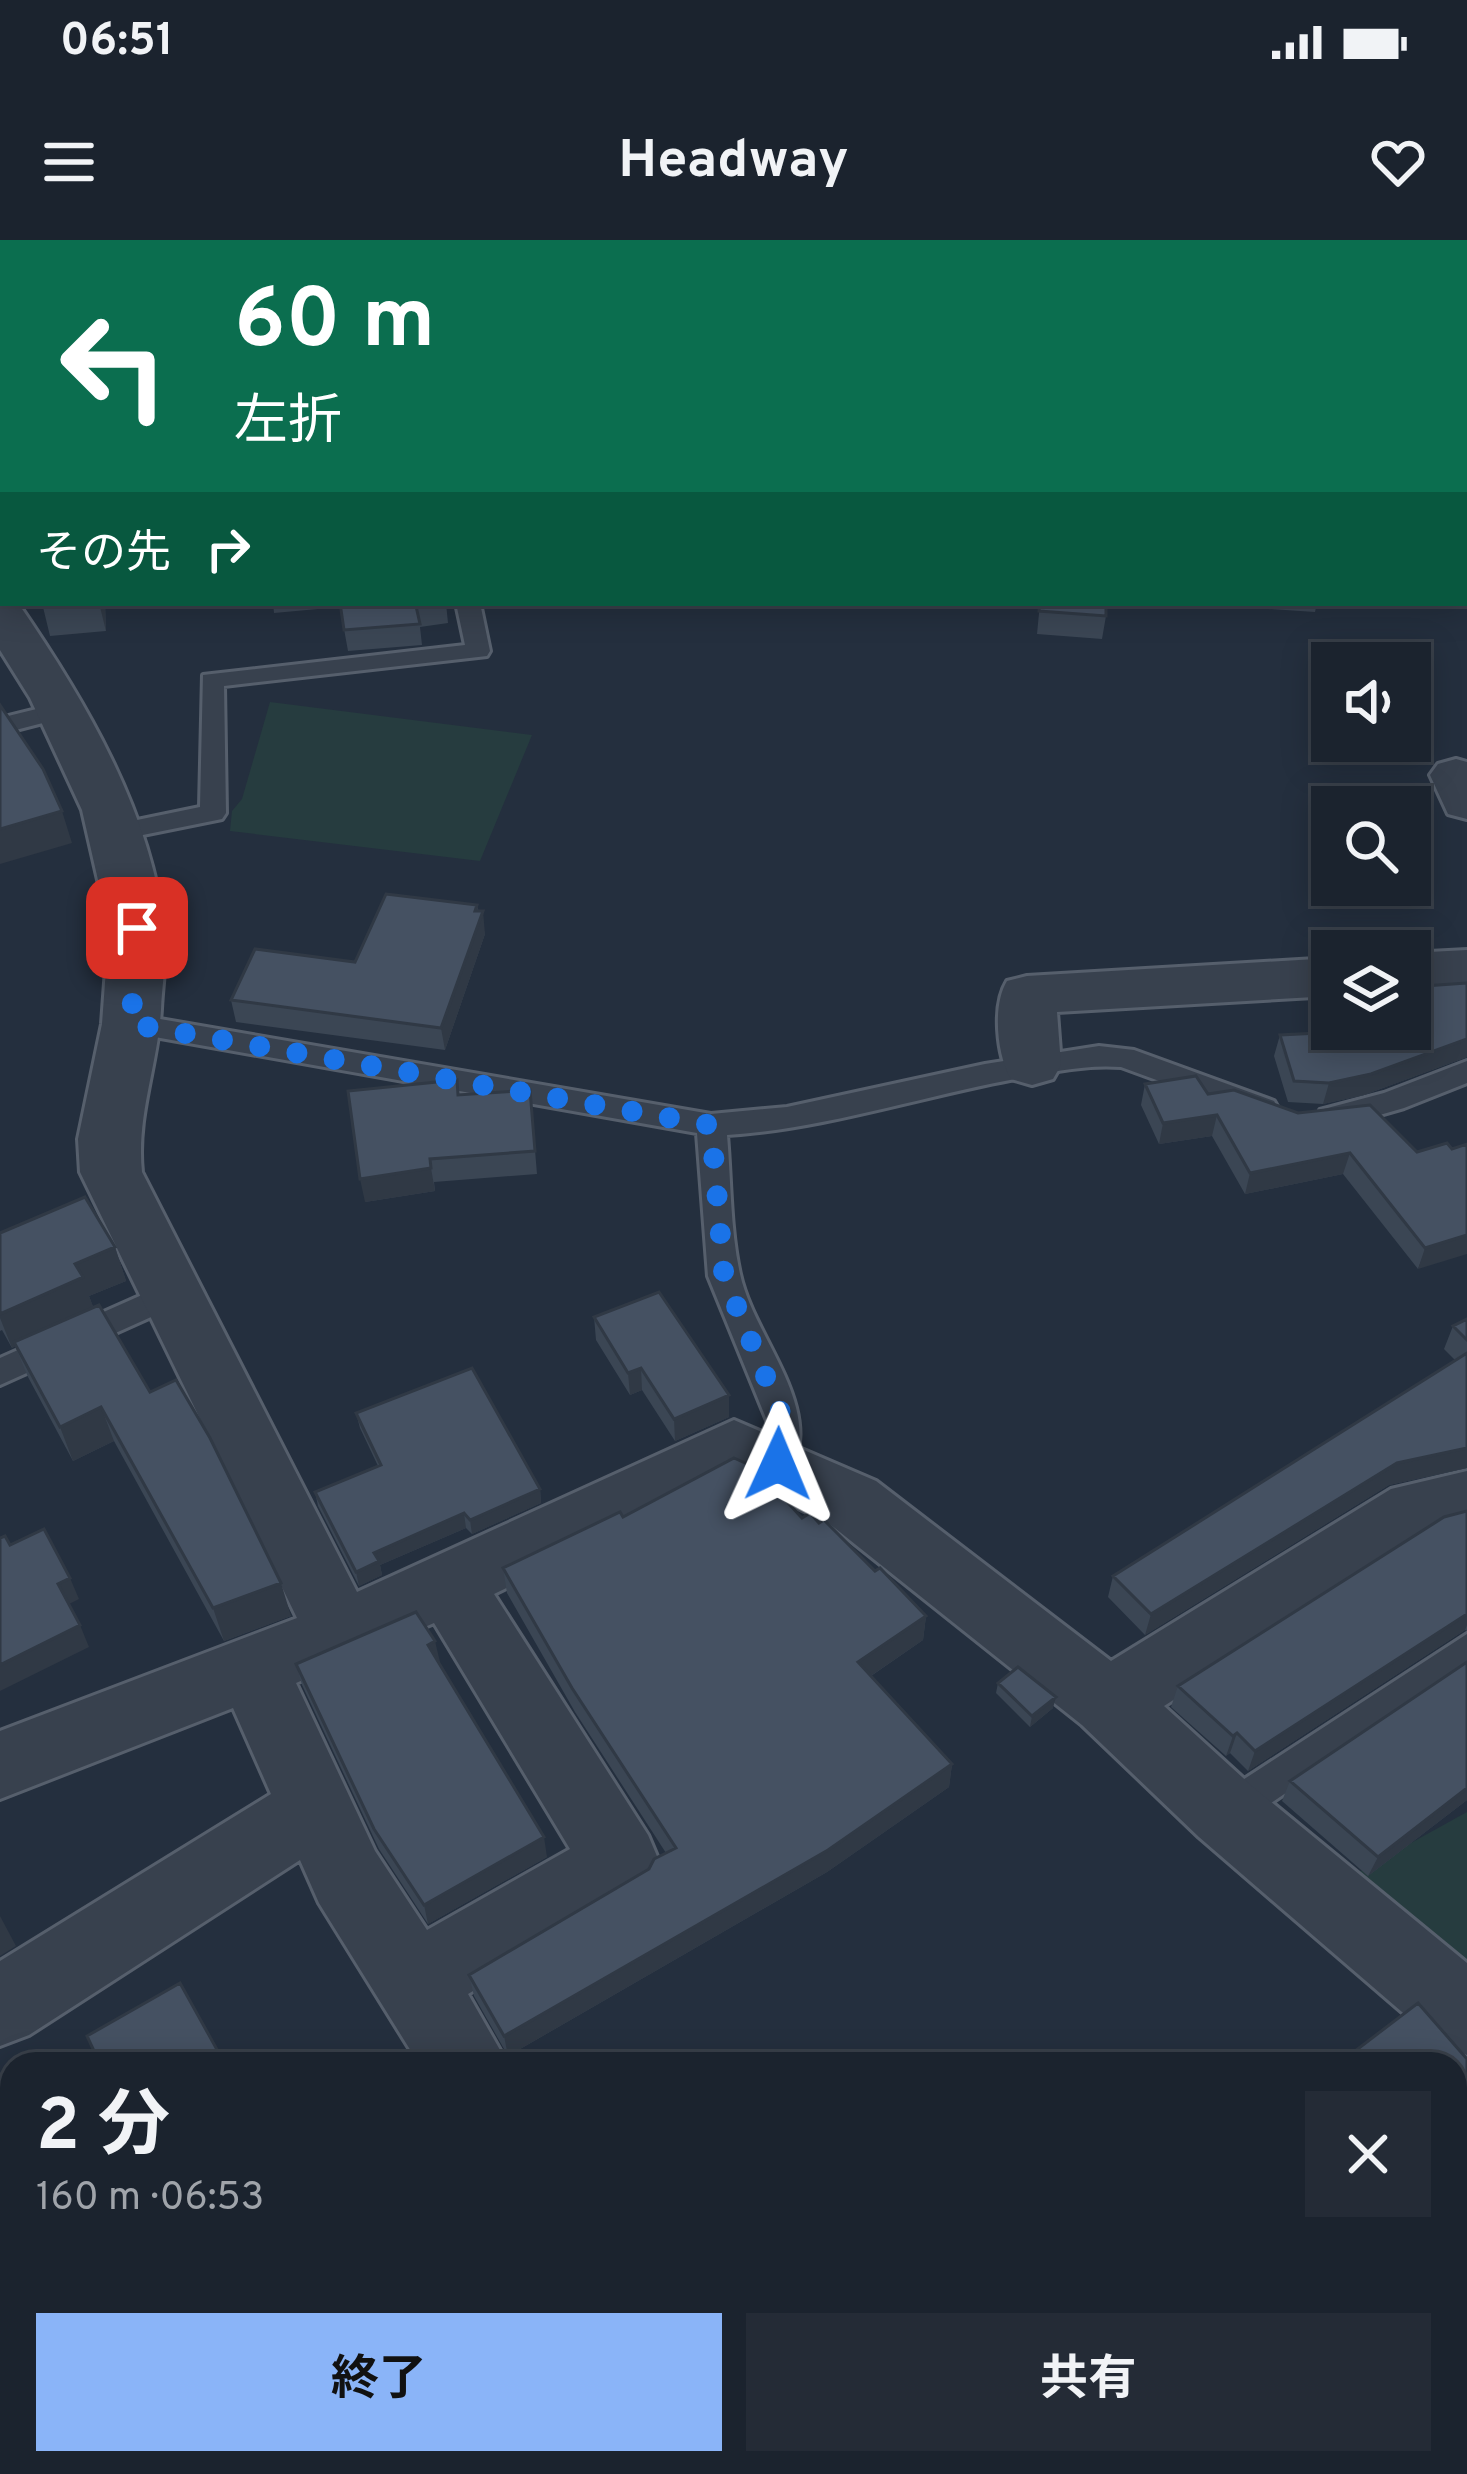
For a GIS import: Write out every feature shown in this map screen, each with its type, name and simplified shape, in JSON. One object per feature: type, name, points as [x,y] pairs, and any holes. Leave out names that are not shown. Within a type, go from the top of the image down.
[{"type":"street","points":[[0,612],[61,711],[108,810],[137,928],[131,1024],[108,1138],[111,1172],[341,1633]]},
{"type":"street","points":[[1431,972],[1467,969]]},
{"type":"street","points":[[1032,1065],[1027,995],[1311,978]]},
{"type":"street","points":[[0,1765],[253,1671],[341,1633],[734,1447],[851,1501],[1108,1702],[1226,1811],[1467,2015]]},
{"type":"street","points":[[1108,1702],[1416,1509],[1467,1499]]},
{"type":"street","points":[[413,1982],[620,1861],[449,1584]]},
{"type":"street","points":[[253,1671],[346,1877],[458,2052]]},
{"type":"street","points":[[0,2007],[315,1808]]},
{"type":"lane","points":[[113,832],[213,814],[212,680],[478,651],[469,606]]},
{"type":"lane","points":[[0,726],[61,711]]},
{"type":"lane","points":[[131,1024],[711,1125],[793,1114],[1102,1054],[1124,1057],[1298,1119],[1351,1114],[1467,1072]]},
{"type":"lane","points":[[711,1125],[724,1276],[785,1423],[778,1464]]},
{"type":"lane","points":[[0,1372],[169,1295]]},
{"type":"lane","points":[[1226,1811],[1467,1651]]},
{"type":"green space","points":[[270,702],[532,735],[480,861],[230,831],[232,811],[242,799]]},
{"type":"green space","points":[[1467,1812],[1467,1990],[1335,1885]]},
{"type":"building","points":[[340,606],[416,606],[420,624],[344,630]]},
{"type":"building","points":[[1040,606],[1106,606],[1106,616],[1039,611]]},
{"type":"building","points":[[0,705],[43,769],[62,811],[0,829]]},
{"type":"building","points":[[386,894],[477,905],[475,911],[483,911],[441,1028],[231,1000],[255,949],[355,962]]},
{"type":"building","points":[[1467,983],[1467,1039],[1371,1074],[1329,1083],[1294,1081],[1280,1035],[1311,1033],[1311,1050],[1431,1050],[1431,986]]},
{"type":"building","points":[[1196,1076],[1208,1094],[1234,1090],[1298,1113],[1370,1105],[1417,1152],[1447,1143],[1452,1149],[1467,1144],[1467,1235],[1425,1248],[1350,1153],[1250,1173],[1217,1115],[1163,1123],[1145,1084]]},
{"type":"building","points":[[457,1080],[458,1095],[530,1090],[535,1151],[430,1159],[431,1168],[360,1179],[348,1091]]},
{"type":"building","points":[[85,1197],[115,1247],[75,1264],[83,1277],[0,1314],[0,1233]]},
{"type":"building","points":[[659,1292],[729,1395],[674,1419],[641,1368],[628,1373],[594,1317]]},
{"type":"building","points":[[99,1305],[150,1392],[176,1380],[281,1583],[213,1608],[101,1407],[60,1427],[14,1342]]},
{"type":"building","points":[[1467,1319],[1467,1340],[1453,1326]]},
{"type":"building","points":[[1467,1353],[1467,1448],[1397,1463],[1151,1614],[1113,1576]]},
{"type":"building","points":[[472,1368],[540,1489],[470,1520],[464,1513],[374,1553],[379,1561],[356,1572],[315,1492],[381,1465],[356,1413]]},
{"type":"building","points":[[734,1458],[756,1468],[802,1518],[810,1513],[819,1523],[824,1520],[926,1616],[858,1662],[952,1764],[828,1850],[504,2036],[469,1975],[649,1869],[654,1859],[676,1848],[572,1688],[503,1568],[620,1512],[623,1517]]},
{"type":"building","points":[[1467,1511],[1467,1614],[1255,1751],[1178,1686],[1444,1517]]},
{"type":"building","points":[[44,1529],[70,1578],[58,1584],[80,1625],[0,1665],[0,1538],[5,1536],[10,1545]]},
{"type":"building","points":[[416,1612],[435,1641],[428,1645],[544,1837],[424,1905],[374,1829],[296,1664]]},
{"type":"building","points":[[1467,1662],[1467,1788],[1378,1857],[1290,1781]]},
{"type":"building","points":[[1018,1667],[1056,1697],[1032,1716],[998,1683]]},
{"type":"building","points":[[180,1983],[218,2052],[94,2052],[87,2036]]},
{"type":"building","points":[[1418,2003],[1461,2052],[1354,2052]]},
{"type":"route","points":[[137,928],[131,1024],[711,1125],[724,1276],[785,1423],[778,1464]]}]
